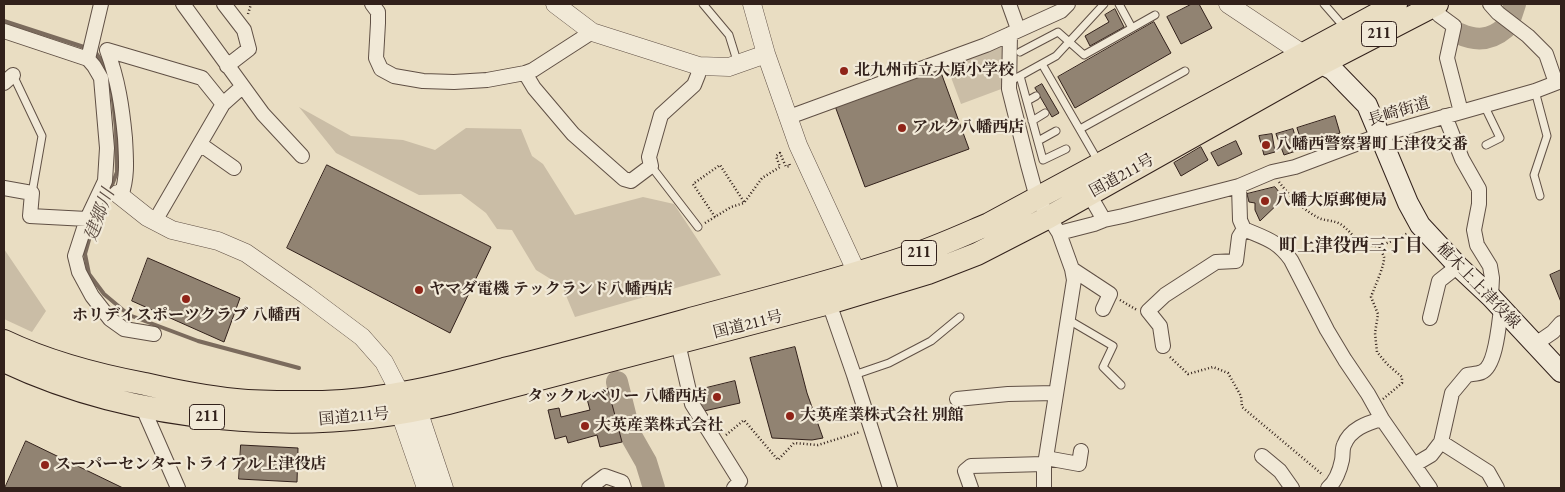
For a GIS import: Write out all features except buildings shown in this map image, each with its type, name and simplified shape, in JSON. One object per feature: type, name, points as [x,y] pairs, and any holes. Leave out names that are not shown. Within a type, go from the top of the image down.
[{"type":"highway","name":"国道211号","points":[[4,361],[20,369],[77,390],[142,406],[220,418],[281,421],[333,420],[678,343],[829,304],[904,258],[989,224],[1100,164],[1312,59],[1435,4]]},
{"type":"highway","name":"国道211号","points":[[4,341],[65,364],[123,380],[189,393],[237,400],[271,402],[325,402],[374,397],[406,405],[436,386],[583,349],[861,283],[928,274],[1054,225],[1089,194],[1177,146],[1312,59],[1346,30],[1387,6]]},
{"type":"main road","name":"植木上上津役線","points":[[1312,59],[1333,70],[1367,104],[1408,203],[1420,225],[1561,372]]},
{"type":"street","points":[[88,58],[101,4]]},
{"type":"street","points":[[182,4],[263,114],[302,156]]},
{"type":"street","points":[[224,4],[244,30],[250,49],[227,66]]},
{"type":"street","points":[[372,4],[378,12],[376,58],[381,69],[394,76],[423,81],[487,80],[525,73],[533,70],[592,32]]},
{"type":"street","points":[[555,4],[592,32],[698,66],[728,67],[766,54]]},
{"type":"street","points":[[752,4],[766,54],[798,145],[861,283]]},
{"type":"street","points":[[1009,4],[1014,32],[1014,79],[1011,98],[1037,198],[1054,225],[1072,269],[1074,280],[1045,461],[1044,488]]},
{"type":"street","points":[[789,117],[1014,32],[1061,11],[1068,4]]},
{"type":"street","points":[[1228,4],[1312,59]]},
{"type":"street","points":[[1435,4],[1439,15],[1454,26],[1447,58],[1461,112]]},
{"type":"street","points":[[1490,4],[1546,54],[1559,82]]},
{"type":"street","points":[[4,31],[88,58],[94,66],[101,78],[107,148],[113,189],[147,217],[172,230],[218,241],[246,253],[362,337],[384,362],[444,488]]},
{"type":"street","points":[[154,334],[124,330],[110,319],[92,296],[79,272],[75,256],[87,219],[113,189],[126,183],[127,161],[122,106],[116,74],[107,50],[202,78],[224,104]]},
{"type":"street","points":[[525,73],[534,88],[573,134],[624,179],[631,180],[651,166],[650,157],[661,115],[694,84],[698,75],[698,66]]},
{"type":"street","points":[[101,78],[116,74]]},
{"type":"street","name":"長崎街道","points":[[1054,225],[1094,224],[1240,186],[1272,172],[1295,167],[1380,136],[1535,91],[1559,82]]},
{"type":"street","points":[[155,221],[224,104],[242,87]]},
{"type":"street","points":[[1414,465],[1431,455],[1441,442],[1452,393],[1466,375],[1482,372],[1491,364],[1497,336],[1496,303],[1490,266],[1477,246],[1474,230],[1479,204],[1479,189],[1462,159],[1445,116]]},
{"type":"street","points":[[200,144],[234,168]]},
{"type":"street","points":[[1240,186],[1240,220],[1244,229],[1273,241],[1284,250],[1291,260],[1326,330],[1382,419],[1430,488]]},
{"type":"street","points":[[4,188],[32,193],[30,216],[87,219]]},
{"type":"street","points":[[1089,194],[1104,220]]},
{"type":"street","points":[[1163,346],[1160,326],[1148,311],[1165,295],[1216,262],[1236,261],[1239,237],[1244,229]]},
{"type":"street","points":[[1430,318],[1439,281],[1458,266]]},
{"type":"street","points":[[1072,269],[1110,294],[1103,309]]},
{"type":"street","points":[[829,304],[890,488]]},
{"type":"street","points":[[1534,345],[1553,332],[1561,323]]},
{"type":"street","points":[[678,343],[692,404],[740,481],[734,488]]},
{"type":"street","points":[[957,399],[1056,392]]},
{"type":"street","points":[[406,405],[426,488]]},
{"type":"street","points":[[142,406],[178,488]]},
{"type":"street","points":[[1331,486],[1342,463],[1344,444],[1352,433],[1366,423],[1382,419]]},
{"type":"street","points":[[1441,442],[1488,472],[1498,488]]},
{"type":"street","points":[[1262,456],[1280,471],[1292,488]]},
{"type":"street","points":[[971,488],[965,471],[971,466],[1045,461],[1079,463]]},
{"type":"street","points":[[589,488],[605,476],[622,482],[624,488]]},
{"type":"lane","points":[[703,4],[729,35],[738,64]]},
{"type":"lane","points":[[1066,149],[1043,160],[1027,101],[1014,79],[1056,56],[1104,4]]},
{"type":"lane","points":[[1119,4],[1132,28]]},
{"type":"lane","points":[[1324,4],[1346,30]]},
{"type":"lane","points":[[1020,52],[1058,32],[1084,56],[1155,15]]},
{"type":"lane","points":[[1042,64],[1100,164]]},
{"type":"lane","points":[[1080,129],[1185,71]]},
{"type":"lane","points":[[8,79],[42,136],[32,193]]},
{"type":"lane","points":[[1535,91],[1547,136],[1534,175],[1540,196]]},
{"type":"lane","points":[[1027,101],[1036,96]]},
{"type":"lane","points":[[1484,105],[1500,138],[1486,145]]},
{"type":"lane","points":[[1032,121],[1045,113]]},
{"type":"lane","points":[[1038,141],[1056,131]]},
{"type":"lane","points":[[651,166],[698,227]]},
{"type":"lane","points":[[854,375],[889,363],[931,341],[960,317]]},
{"type":"lane","points":[[1067,319],[1113,346],[1103,367],[1121,384]]},
{"type":"path","points":[[698,227],[731,207],[744,203],[762,178],[780,166],[776,156]]},
{"type":"path","points":[[715,217],[694,184],[720,165],[744,203]]},
{"type":"path","points":[[1272,172],[1287,193],[1318,218],[1334,221],[1343,226],[1355,239],[1368,246],[1379,246],[1395,240],[1420,225]]},
{"type":"path","points":[[1375,406],[1402,383],[1402,377],[1376,352],[1375,333],[1378,314],[1371,297],[1382,269],[1384,258],[1379,246]]},
{"type":"path","points":[[1110,294],[1141,312],[1148,311]]},
{"type":"path","points":[[1163,346],[1164,351],[1188,374],[1213,367],[1228,373],[1241,396],[1242,407],[1331,486]]},
{"type":"path","points":[[726,435],[744,420],[778,460],[794,443],[818,445],[871,429]]},
{"type":"shaded area","points":[[998,45],[1005,47],[1004,88],[961,104],[946,64]]},
{"type":"shaded area","points":[[299,107],[351,136],[403,140],[435,150],[466,128],[521,129],[532,156],[543,164],[575,215],[643,197],[674,204],[721,275],[575,317],[562,286],[536,270],[512,230],[497,229],[486,213],[461,194],[419,195],[336,153]]},
{"type":"shaded area","points":[[4,249],[46,311],[32,332],[4,319]]},
{"type":"waterway","points":[[1511,16],[1515,4]]},
{"type":"waterway","name":"建郷川","points":[[4,21],[87,48]]},
{"type":"waterway","points":[[1460,34],[1477,39],[1494,35],[1505,28]]},
{"type":"waterway","name":"建郷川","points":[[94,51],[106,67]]},
{"type":"waterway","name":"建郷川","points":[[112,91],[116,128],[117,172],[106,201],[94,222],[85,254],[89,274],[104,294],[129,315],[198,341],[299,368]]},
{"type":"waterway","name":"建郷川","points":[[617,382],[630,434],[646,462],[654,488]]},
{"type":"place","name":"北九州市立大原小学校","points":[[844,71]]},
{"type":"place","name":"アルク八幡西店","points":[[902,128]]},
{"type":"place","name":"八幡西警察署町上津役交番","points":[[1266,145]]},
{"type":"place","name":"八幡大原郵便局","points":[[1265,201]]},
{"type":"place","name":"ヤマダ電機 テックランド八幡西店","points":[[419,290]]},
{"type":"place","name":"ホリデイスポーツクラブ 八幡西","points":[[186,299]]},
{"type":"place","name":"タックルベリー 八幡西店","points":[[717,397]]},
{"type":"place","name":"大英産業株式会社 別館","points":[[790,416]]},
{"type":"place","name":"大英産業株式会社","points":[[585,426]]},
{"type":"place","name":"スーパーセンタートライアル上津役店","points":[[45,465]]},
{"type":"district","name":"町上津役西三丁目","points":[[1351,246]]}]
